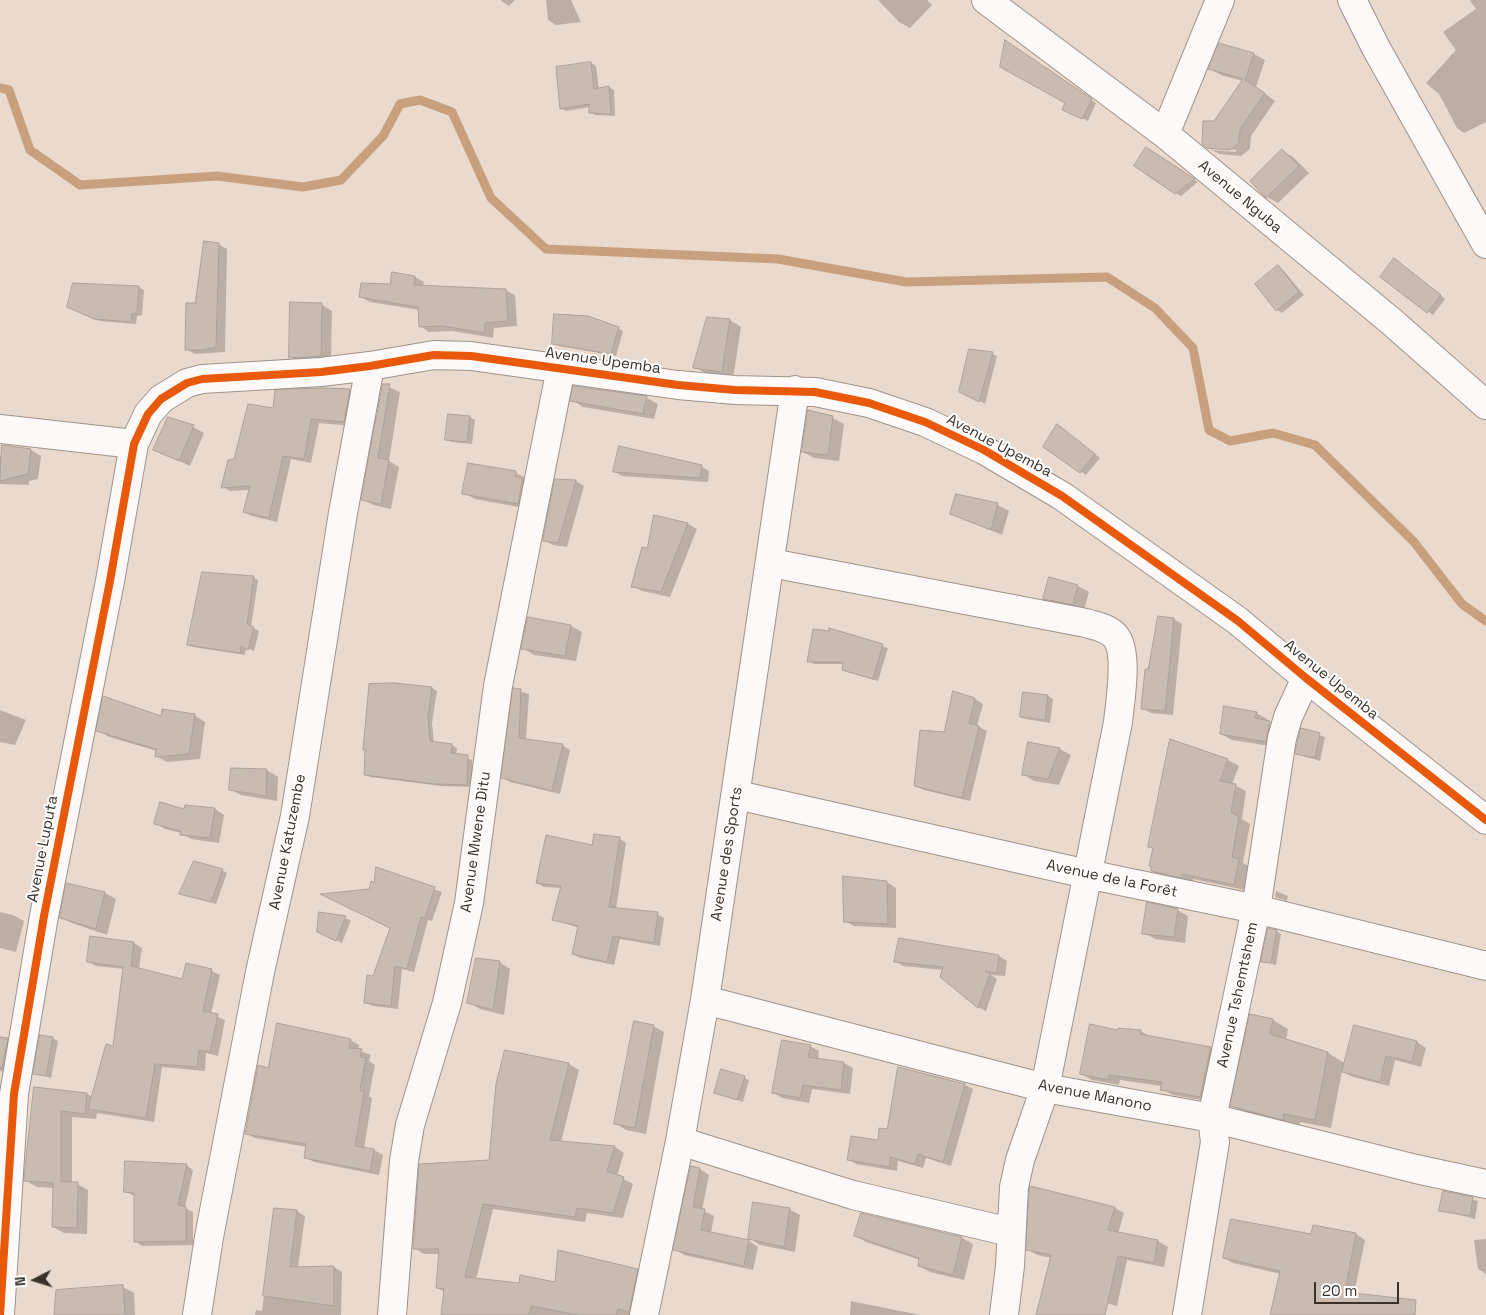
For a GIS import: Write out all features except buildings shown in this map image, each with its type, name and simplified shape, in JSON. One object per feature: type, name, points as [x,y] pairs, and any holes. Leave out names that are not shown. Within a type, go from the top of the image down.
[{"type":"street","name":"Avenue Nguba","points":[[986,0],[1166,134],[1392,322],[1486,405]]},
{"type":"street","points":[[1166,134],[1220,0]]},
{"type":"street","points":[[1352,0],[1376,48],[1486,244]]},
{"type":"street","name":"Avenue Upemba","points":[[161,399],[186,383],[202,379],[370,366],[434,355],[472,356],[678,385],[735,390],[795,390],[869,403],[924,422],[984,450],[1062,496],[1238,621],[1306,678],[1486,820]]},
{"type":"street","name":"Avenue Katuzembe","points":[[197,1315],[209,1237],[260,972],[295,816],[343,513],[370,366]]},
{"type":"street","name":"Avenue Mwene Ditu","points":[[392,1315],[404,1161],[410,1125],[447,1003],[468,903],[498,686],[561,368]]},
{"type":"street","name":"Avenue des Sports","points":[[644,1315],[680,1141],[705,1000],[737,795],[749,695],[771,563],[795,390]]},
{"type":"street","name":"Avenue Luputa","points":[[0,1315],[14,1094],[44,916],[110,581],[134,444],[148,414],[161,399]]},
{"type":"street","points":[[0,429],[134,444]]},
{"type":"street","points":[[771,563],[1086,623],[1108,630],[1116,637],[1121,648],[1122,666],[1118,722],[1045,1088],[1020,1160],[1014,1187],[1010,1232],[1010,1266],[1004,1315]]},
{"type":"street","name":"Avenue Tshemtshem","points":[[1187,1315],[1215,1142],[1212,1118],[1256,909],[1282,738],[1288,717],[1306,678]]},
{"type":"street","name":"Avenue de la Forêt","points":[[737,795],[1087,874],[1256,909],[1486,966]]},
{"type":"street","name":"Avenue Manono","points":[[705,1000],[1045,1088],[1212,1118],[1416,1169],[1486,1184]]},
{"type":"street","points":[[680,1141],[853,1195],[1010,1232]]},
{"type":"waterway","points":[[0,88],[9,90],[30,150],[80,185],[217,176],[303,187],[341,180],[383,136],[400,104],[420,100],[452,112],[491,198],[546,249],[778,259],[906,282],[1107,277],[1155,308],[1193,348],[1209,430],[1230,441],[1273,433],[1315,445],[1414,542],[1462,604],[1486,621]]},
{"type":"cycle path","points":[[0,1315],[14,1094],[44,916],[110,581],[134,444],[148,414],[161,399],[187,383],[202,379],[321,372],[434,355],[471,356],[678,385],[735,390],[815,392],[869,403],[925,422],[984,450],[1062,496],[1238,621],[1306,678],[1486,820]]}]
